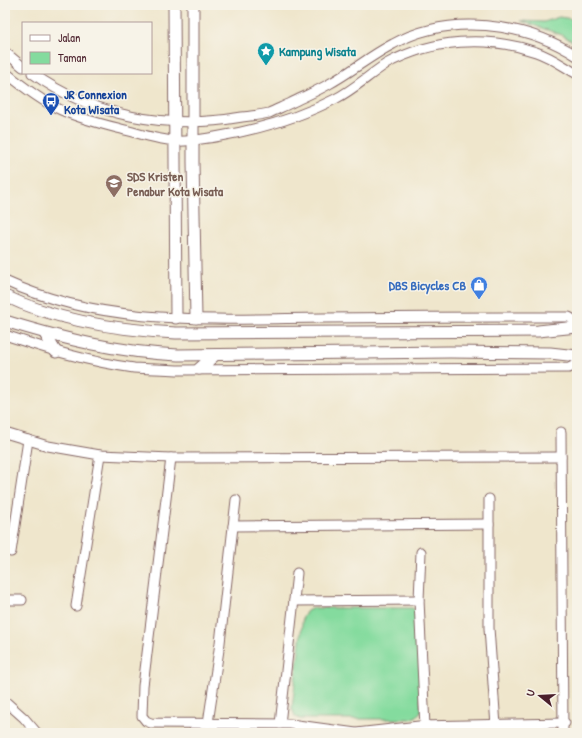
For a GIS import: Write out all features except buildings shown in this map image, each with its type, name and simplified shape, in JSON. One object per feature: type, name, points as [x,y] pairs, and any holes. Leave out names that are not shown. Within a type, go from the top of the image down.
[{"type":"street","points":[[174,5],[176,318]]},
{"type":"street","points":[[193,5],[193,140],[196,318]]},
{"type":"street","points":[[33,74],[49,85],[80,101],[123,115],[175,122],[214,122],[269,112],[328,85],[394,43],[437,28],[492,26],[520,30],[563,47],[577,56]]},
{"type":"street","points":[[5,72],[41,99],[61,110],[95,122],[175,141],[238,134],[276,124],[306,113],[336,99],[386,65],[405,55],[433,46],[461,42],[490,42],[516,46],[543,55],[577,74]]},
{"type":"street","points":[[5,52],[22,66]]},
{"type":"street","points":[[5,281],[54,300],[94,310],[176,318],[568,317],[577,322]]},
{"type":"street","points":[[5,296],[50,313],[105,326],[138,331],[176,333],[538,331],[577,327]]},
{"type":"street","points":[[5,321],[45,334],[102,347],[137,353],[178,355],[457,352],[550,353],[577,356]]},
{"type":"street","points":[[45,334],[56,352]]},
{"type":"street","points":[[5,335],[56,352],[99,362],[135,368],[570,368],[577,364]]},
{"type":"street","points":[[199,369],[215,354]]},
{"type":"street","points":[[561,432],[563,733]]},
{"type":"street","points":[[5,433],[48,446],[100,455],[171,458],[561,457]]},
{"type":"street","points":[[11,552],[28,440]]},
{"type":"street","points":[[76,606],[100,455]]},
{"type":"street","points":[[171,458],[143,686],[142,716],[146,721],[151,723],[280,724],[351,732],[366,732],[425,726],[496,726],[564,723]]},
{"type":"street","points":[[489,499],[489,628],[496,726]]},
{"type":"street","points":[[208,723],[220,643],[236,500]]},
{"type":"street","points":[[233,526],[489,524]]},
{"type":"street","points":[[421,552],[419,600],[425,726]]},
{"type":"street","points":[[280,724],[297,573]]},
{"type":"street","points":[[5,600],[22,600]]},
{"type":"street","points":[[294,601],[419,600]]},
{"type":"street","points":[[5,701],[24,718],[37,733]]},
{"type":"green space","points":[[559,17],[573,19],[574,25],[577,25],[577,44],[562,35],[521,21],[544,22]]},
{"type":"green space","points":[[313,608],[412,608],[418,612],[421,711],[417,716],[411,719],[300,719],[295,716],[292,708],[303,616],[307,611]]},
{"type":"place","name":"Kampung Wisata","points":[[266,66]]},
{"type":"place","name":"JR Connexion Kota Wisata","points":[[51,116]]},
{"type":"place","name":"SDS Kristen Penabur Kota Wisata","points":[[114,198]]},
{"type":"place","name":"DBS Bicycles CB","points":[[479,300]]}]
